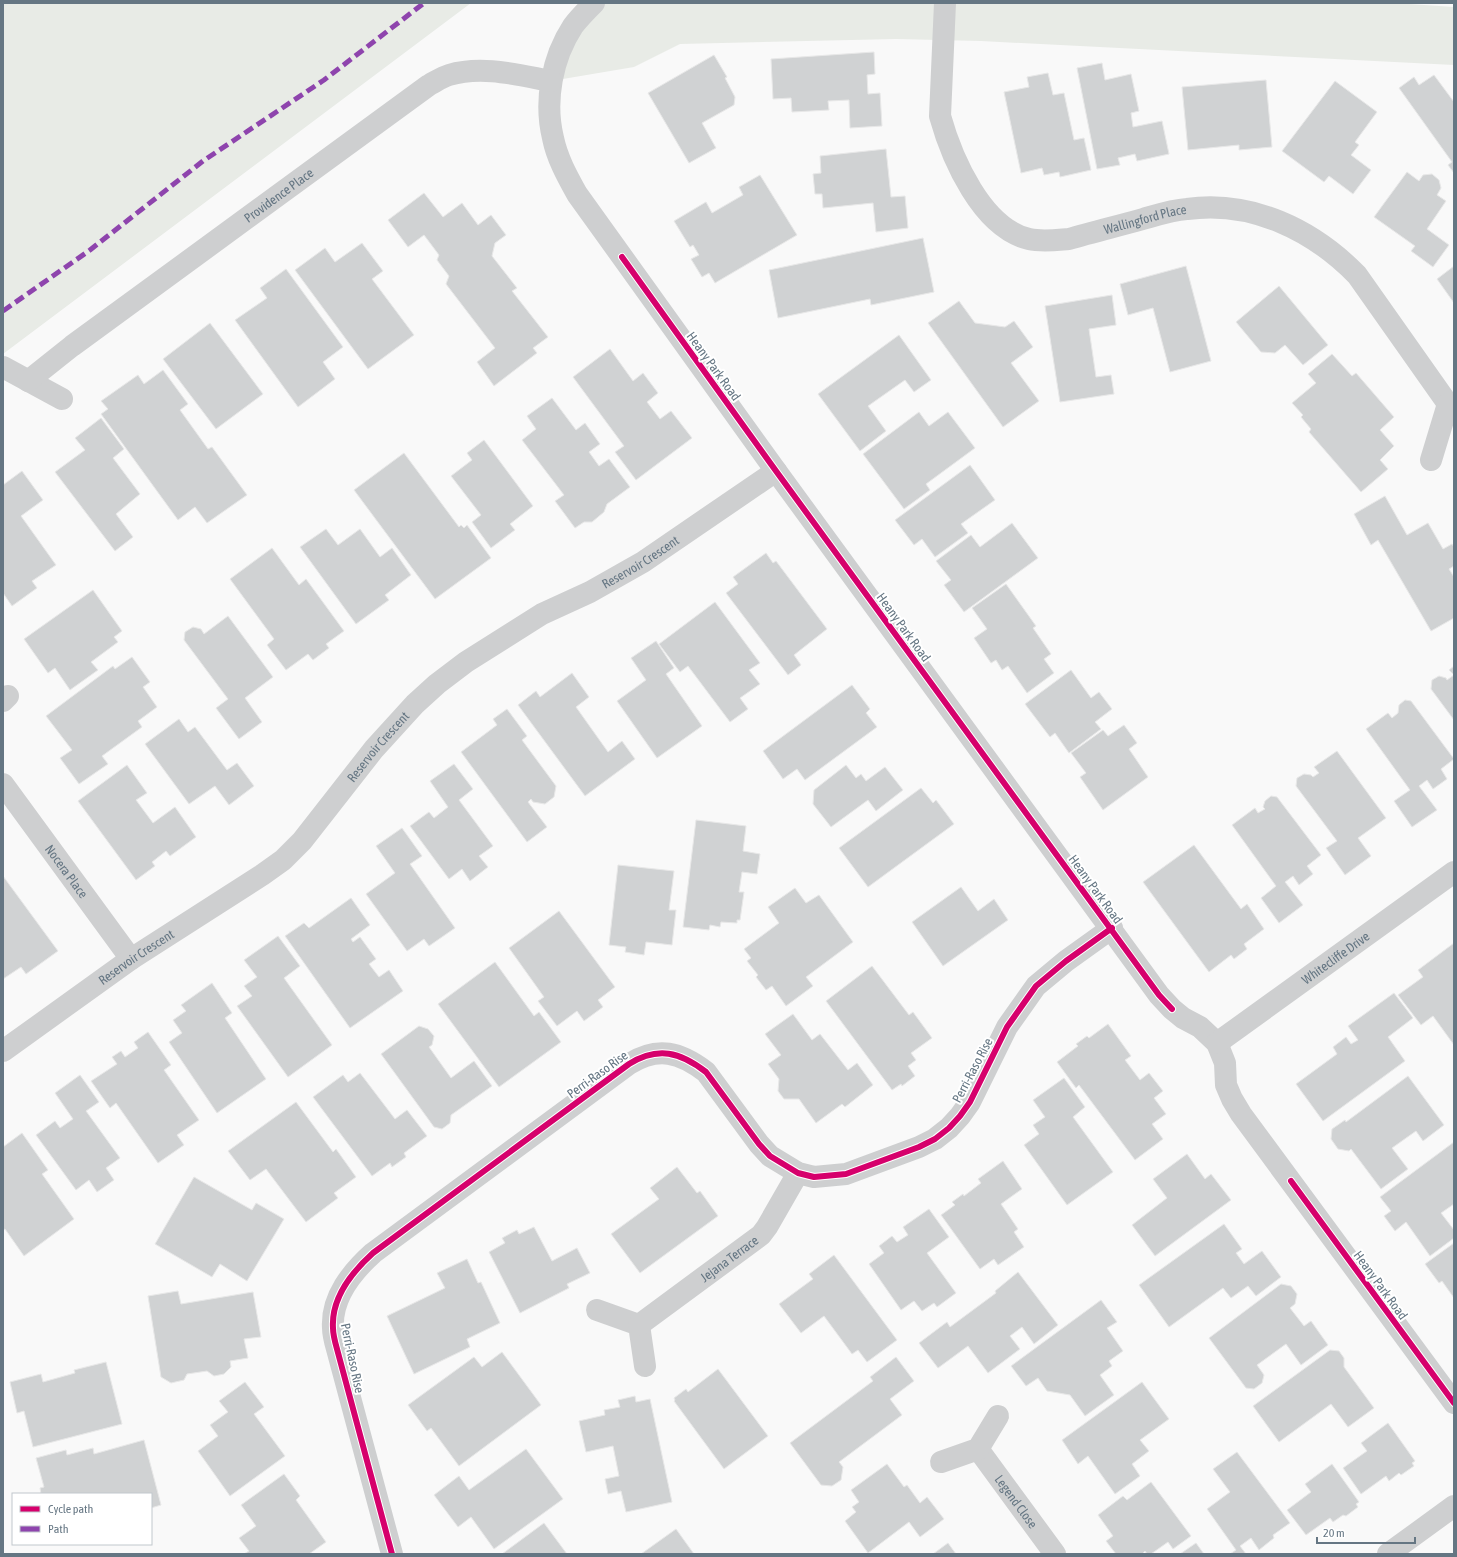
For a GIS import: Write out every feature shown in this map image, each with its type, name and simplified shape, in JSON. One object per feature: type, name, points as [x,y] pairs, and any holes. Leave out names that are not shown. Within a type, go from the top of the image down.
[{"type":"street","name":"Heany Park Road","points":[[594,3],[574,26],[566,40],[551,81],[549,104],[552,137],[563,168],[577,194],[776,471],[1112,928],[1159,995],[1183,1018],[1200,1027],[1216,1044],[1224,1063],[1226,1085],[1241,1114],[1454,1403]]},
{"type":"street","name":"Wallingford Place","points":[[945,3],[940,116],[944,131],[960,167],[976,197],[998,223],[1014,234],[1030,239],[1050,241],[1069,239],[1188,208],[1212,207],[1244,210],[1285,224],[1322,244],[1342,260],[1357,275],[1451,404],[1431,460]]},
{"type":"street","name":"Providence Place","points":[[28,381],[85,337],[429,85],[448,75],[468,72],[506,72],[551,81]]},
{"type":"street","points":[[3,368],[62,399]]},
{"type":"street","name":"Reservoir Crescent","points":[[3,1051],[131,959],[262,875],[282,860],[302,841],[393,726],[438,684],[466,662],[542,614],[590,592],[643,562],[776,471]]},
{"type":"street","name":"Nocera Place","points":[[3,784],[131,959]]},
{"type":"street","name":"Whitecliffe Drive","points":[[1216,1044],[1454,872]]},
{"type":"street","name":"Perri-Raso Rise","points":[[392,1554],[337,1349],[333,1327],[333,1316],[339,1295],[353,1273],[361,1264],[392,1239],[629,1064],[640,1057],[653,1054],[669,1053],[683,1056],[706,1072],[758,1144],[782,1165],[798,1173],[814,1177],[846,1174],[919,1147],[935,1139],[949,1128],[967,1106],[1007,1027],[1036,986],[1066,961],[1112,928]]},
{"type":"street","name":"Jejana Terrace","points":[[639,1325],[761,1235],[798,1173]]},
{"type":"street","points":[[597,1310],[639,1325],[645,1366]]},
{"type":"street","points":[[941,1462],[978,1449],[998,1416]]},
{"type":"street","name":"Legend Close","points":[[978,1449],[1055,1554]]},
{"type":"street","points":[[1388,1554],[1454,1506]]},
{"type":"shaded area","points":[[3,3],[471,3],[3,354]]},
{"type":"shaded area","points":[[594,3],[1394,3],[1454,7],[1454,65],[981,41],[896,39],[680,44],[634,67],[551,81]]},
{"type":"building","points":[[874,52],[875,74],[867,75],[868,94],[880,93],[882,126],[850,128],[849,100],[828,101],[829,110],[792,112],[791,98],[773,99],[771,59]]},
{"type":"building","points":[[714,55],[727,77],[725,78],[735,97],[734,105],[702,123],[716,148],[689,163],[648,93]]},
{"type":"building","points":[[1102,63],[1105,80],[1131,74],[1139,111],[1131,113],[1133,127],[1162,121],[1169,154],[1137,161],[1135,154],[1118,158],[1120,165],[1097,169],[1077,68]]},
{"type":"building","points":[[1048,73],[1053,95],[1064,93],[1074,140],[1084,138],[1091,170],[1060,177],[1059,172],[1044,175],[1042,168],[1021,173],[1004,92],[1029,87],[1027,77]]},
{"type":"building","points":[[1434,75],[1454,102],[1454,173],[1448,165],[1452,162],[1399,88],[1414,77],[1419,85]]},
{"type":"building","points":[[1266,80],[1272,147],[1239,150],[1239,145],[1188,150],[1182,87]]},
{"type":"building","points":[[1335,81],[1377,112],[1355,142],[1359,145],[1351,155],[1371,170],[1353,194],[1329,176],[1324,182],[1282,151]]},
{"type":"building","points":[[886,149],[891,197],[905,196],[908,228],[876,232],[873,203],[823,208],[822,194],[815,194],[813,174],[821,173],[820,156]]},
{"type":"building","points":[[1407,172],[1419,181],[1423,175],[1432,174],[1439,180],[1441,188],[1437,195],[1446,201],[1427,229],[1449,245],[1433,267],[1411,251],[1415,246],[1374,217]]},
{"type":"building","points":[[760,175],[797,235],[715,283],[709,273],[702,277],[691,259],[699,255],[693,245],[690,247],[674,221],[706,202],[712,213],[743,195],[739,187]]},
{"type":"building","points":[[424,193],[443,217],[462,203],[478,225],[491,215],[506,235],[495,243],[492,256],[517,288],[512,291],[548,337],[533,348],[537,353],[494,386],[477,362],[495,348],[446,284],[449,276],[437,260],[439,255],[424,235],[408,247],[388,220]]},
{"type":"building","points":[[923,238],[934,292],[871,305],[870,299],[778,318],[769,270]]},
{"type":"building","points":[[362,243],[383,271],[372,279],[414,335],[368,369],[295,270],[325,248],[335,262]]},
{"type":"building","points":[[1186,266],[1211,361],[1170,372],[1153,308],[1128,315],[1120,284]]},
{"type":"building","points":[[1454,266],[1454,303],[1437,279]]},
{"type":"building","points":[[286,269],[343,347],[323,362],[335,379],[298,407],[235,320],[267,298],[260,288]]},
{"type":"building","points":[[1279,286],[1328,345],[1303,365],[1285,345],[1275,353],[1261,352],[1236,322]]},
{"type":"building","points":[[1112,295],[1116,325],[1089,329],[1096,377],[1111,375],[1114,394],[1060,402],[1045,306]]},
{"type":"building","points":[[959,301],[975,323],[1005,327],[1014,321],[1033,347],[1011,363],[1039,401],[1003,427],[928,323]]},
{"type":"building","points":[[210,323],[263,394],[216,429],[163,359]]},
{"type":"building","points":[[899,335],[931,380],[914,392],[905,380],[868,406],[886,431],[860,451],[818,394]]},
{"type":"building","points":[[610,349],[633,381],[643,373],[658,393],[647,402],[660,419],[671,411],[692,438],[636,480],[615,452],[624,446],[573,377]]},
{"type":"building","points":[[1332,354],[1352,376],[1356,373],[1394,417],[1380,430],[1394,446],[1380,460],[1388,469],[1361,492],[1309,432],[1311,429],[1301,417],[1303,415],[1292,403],[1316,383],[1308,374]]},
{"type":"building","points":[[163,370],[188,404],[180,410],[208,449],[212,447],[247,495],[207,523],[195,507],[178,520],[101,414],[108,409],[101,401],[138,375],[144,384]]},
{"type":"building","points":[[552,398],[576,430],[585,423],[600,444],[589,452],[599,466],[609,459],[630,487],[607,504],[604,512],[592,522],[584,522],[575,528],[555,501],[564,495],[522,440],[536,429],[527,416]]},
{"type":"building","points":[[919,412],[929,426],[948,412],[975,448],[926,484],[930,490],[904,509],[863,454]]},
{"type":"building","points":[[101,418],[124,449],[113,458],[140,494],[116,514],[133,537],[115,551],[55,472],[85,450],[75,438]]},
{"type":"building","points":[[484,440],[533,506],[510,524],[515,530],[491,548],[472,522],[481,515],[451,476],[472,460],[467,453]]},
{"type":"building","points":[[404,453],[459,527],[461,525],[464,528],[467,525],[491,558],[435,599],[354,490]]},
{"type":"building","points":[[970,465],[995,500],[961,524],[968,533],[935,557],[922,539],[914,545],[895,520]]},
{"type":"building","points":[[22,471],[43,500],[21,516],[56,565],[32,581],[37,588],[12,606],[3,593],[3,485]]},
{"type":"building","points":[[1385,496],[1407,535],[1428,523],[1443,549],[1452,544],[1454,547],[1454,566],[1449,569],[1454,577],[1454,618],[1431,631],[1378,540],[1371,545],[1354,514]]},
{"type":"building","points":[[1012,523],[1038,558],[964,612],[944,585],[951,580],[936,561],[971,535],[980,547]]},
{"type":"building","points":[[326,529],[338,545],[360,529],[380,557],[392,548],[411,575],[385,595],[389,600],[356,624],[300,547]]},
{"type":"building","points":[[272,548],[299,585],[306,579],[344,631],[326,644],[329,648],[313,660],[308,654],[286,670],[267,645],[274,639],[230,579]]},
{"type":"building","points":[[766,553],[773,563],[776,561],[827,629],[794,655],[801,665],[788,675],[726,593],[738,584],[733,577]]},
{"type":"building","points":[[1006,584],[1036,626],[1033,628],[1051,654],[1044,659],[1054,673],[1027,693],[1008,666],[1002,670],[996,660],[991,663],[974,638],[987,629],[972,608]]},
{"type":"building","points":[[93,590],[122,631],[114,637],[118,642],[91,662],[98,670],[70,690],[55,668],[48,673],[24,639]]},
{"type":"building","points":[[715,602],[760,663],[749,670],[760,684],[740,698],[748,709],[730,722],[688,666],[680,672],[659,644]]},
{"type":"building","points":[[228,616],[273,677],[245,698],[262,722],[239,739],[216,708],[228,699],[184,640],[185,632],[193,627],[201,629],[204,634]]},
{"type":"building","points":[[656,641],[674,668],[666,674],[702,726],[657,758],[617,701],[646,680],[631,658]]},
{"type":"building","points":[[132,657],[150,682],[143,687],[157,707],[138,721],[142,727],[102,756],[108,764],[79,784],[60,758],[72,750],[46,716],[113,666],[115,669]]},
{"type":"building","points":[[1454,666],[1454,675],[1449,670]]},
{"type":"building","points":[[1071,670],[1091,698],[1099,692],[1112,709],[1095,722],[1101,729],[1069,753],[1055,733],[1050,737],[1025,704]]},
{"type":"building","points":[[572,673],[589,697],[576,707],[608,752],[622,741],[635,759],[585,796],[518,705],[536,691],[540,697]]},
{"type":"building","points":[[1454,675],[1454,720],[1431,689],[1432,680],[1439,676],[1446,678],[1447,680]]},
{"type":"building","points":[[852,685],[870,709],[866,713],[877,727],[805,780],[797,769],[783,779],[763,751]]},
{"type":"building","points":[[1405,700],[1411,701],[1454,759],[1441,769],[1447,779],[1433,789],[1427,780],[1419,786],[1437,810],[1412,827],[1394,801],[1410,790],[1366,729],[1388,713],[1392,718],[1398,713],[1399,705]]},
{"type":"building","points":[[507,709],[527,736],[522,740],[556,786],[554,797],[545,804],[533,802],[531,799],[528,802],[547,827],[527,842],[461,752],[497,725],[493,719]]},
{"type":"building","points":[[179,719],[188,732],[195,727],[227,770],[237,763],[254,786],[229,805],[215,786],[189,804],[145,744]]},
{"type":"building","points":[[1124,725],[1137,743],[1129,749],[1148,777],[1103,810],[1080,777],[1086,773],[1071,753],[1103,730],[1108,736]]},
{"type":"building","points":[[1337,751],[1386,818],[1358,838],[1371,856],[1345,875],[1326,848],[1337,841],[1296,786],[1297,778],[1304,774],[1311,775],[1313,777],[1319,773],[1314,767]]},
{"type":"building","points":[[454,764],[473,789],[459,800],[493,846],[479,856],[488,867],[470,881],[462,869],[449,879],[410,826],[429,812],[434,818],[448,807],[430,781]]},
{"type":"building","points":[[127,765],[147,793],[136,800],[153,823],[175,807],[196,837],[170,856],[166,851],[152,862],[155,866],[136,880],[78,801]]},
{"type":"building","points":[[846,765],[856,778],[861,774],[866,781],[885,767],[903,790],[876,811],[868,800],[831,827],[813,804],[814,790]]},
{"type":"building","points":[[921,788],[933,803],[936,800],[954,824],[868,887],[839,848]]},
{"type":"building","points":[[1271,796],[1277,797],[1321,855],[1307,866],[1313,874],[1299,885],[1293,876],[1285,882],[1303,905],[1279,923],[1261,898],[1276,886],[1232,825],[1255,808],[1258,813],[1265,809],[1263,807],[1265,801]]},
{"type":"building","points":[[696,820],[746,826],[743,851],[760,854],[757,874],[742,872],[739,892],[744,892],[740,920],[737,920],[737,923],[721,922],[720,927],[710,925],[709,930],[683,927]]},
{"type":"building","points":[[402,828],[422,856],[410,864],[455,928],[429,946],[424,939],[407,951],[366,894],[395,873],[376,846]]},
{"type":"building","points":[[1194,845],[1241,909],[1247,904],[1264,929],[1244,944],[1247,949],[1234,959],[1231,955],[1209,972],[1143,882]]},
{"type":"building","points":[[618,865],[674,871],[669,910],[676,910],[672,945],[646,942],[644,955],[625,952],[626,947],[609,945]]},
{"type":"building","points":[[3,876],[58,951],[26,974],[21,967],[3,979]]},
{"type":"building","points":[[961,887],[978,911],[994,899],[1008,920],[943,966],[912,922]]},
{"type":"building","points":[[795,888],[806,903],[819,895],[853,942],[806,977],[813,986],[786,1006],[772,986],[766,990],[756,977],[758,975],[747,961],[751,958],[744,949],[779,923],[768,907]]},
{"type":"building","points":[[351,898],[370,925],[351,939],[353,942],[360,937],[376,959],[369,964],[379,977],[389,970],[403,991],[350,1028],[285,936],[304,923],[309,928]]},
{"type":"building","points":[[559,911],[615,987],[598,1000],[603,1007],[584,1021],[577,1011],[557,1026],[538,1001],[544,997],[509,948]]},
{"type":"building","points":[[278,936],[300,966],[284,978],[332,1045],[288,1077],[237,1006],[252,996],[244,986],[257,977],[244,960]]},
{"type":"building","points":[[1454,943],[1454,1045],[1433,1016],[1421,1025],[1398,995],[1423,977],[1418,970]]},
{"type":"building","points":[[495,962],[534,1016],[539,1012],[561,1042],[499,1087],[438,1004]]},
{"type":"building","points":[[872,966],[909,1015],[913,1012],[932,1038],[911,1053],[916,1060],[908,1066],[915,1076],[902,1086],[901,1084],[892,1090],[826,1001]]},
{"type":"building","points":[[212,983],[232,1013],[225,1018],[266,1079],[217,1113],[169,1042],[182,1033],[173,1020],[186,1011],[181,1005]]},
{"type":"building","points":[[1394,993],[1413,1018],[1388,1037],[1405,1061],[1323,1121],[1296,1084],[1337,1054],[1333,1047],[1346,1037],[1351,1044],[1358,1040],[1348,1026]]},
{"type":"building","points":[[793,1014],[812,1040],[820,1034],[848,1070],[857,1063],[873,1085],[845,1107],[842,1104],[816,1123],[799,1099],[784,1099],[778,1091],[779,1079],[768,1064],[781,1055],[765,1034]]},
{"type":"building","points":[[1108,1024],[1131,1056],[1125,1060],[1140,1080],[1149,1073],[1163,1091],[1154,1098],[1166,1114],[1152,1124],[1163,1139],[1135,1160],[1079,1085],[1076,1088],[1057,1062],[1078,1046],[1076,1044],[1087,1036],[1089,1038]]},
{"type":"building","points":[[419,1026],[428,1029],[434,1036],[432,1045],[429,1047],[451,1078],[474,1061],[492,1086],[451,1115],[450,1123],[442,1129],[434,1127],[381,1054]]},
{"type":"building","points":[[148,1032],[171,1065],[164,1070],[199,1120],[177,1135],[184,1145],[158,1163],[116,1103],[110,1108],[91,1081],[117,1064],[112,1057],[121,1051],[125,1057],[138,1048],[134,1042]]},
{"type":"building","points":[[360,1073],[395,1119],[407,1110],[427,1136],[404,1153],[406,1157],[392,1167],[390,1163],[372,1176],[313,1097],[343,1075],[348,1082]]},
{"type":"building","points":[[80,1075],[99,1102],[86,1111],[120,1158],[106,1168],[114,1180],[97,1192],[89,1180],[76,1190],[36,1135],[55,1121],[60,1128],[73,1119],[55,1093]]},
{"type":"building","points":[[1408,1076],[1444,1125],[1423,1141],[1416,1131],[1392,1148],[1408,1169],[1381,1189],[1351,1149],[1349,1151],[1338,1149],[1331,1139],[1332,1129],[1345,1120],[1346,1122]]},
{"type":"building","points":[[1064,1078],[1085,1107],[1073,1117],[1113,1172],[1067,1205],[1024,1145],[1039,1134],[1033,1125],[1045,1117],[1033,1100]]},
{"type":"building","points":[[296,1102],[333,1152],[336,1149],[356,1177],[334,1193],[338,1198],[306,1222],[266,1169],[250,1180],[228,1151]]},
{"type":"building","points":[[22,1133],[48,1170],[42,1174],[74,1219],[24,1256],[5,1229],[3,1230],[3,1147]]},
{"type":"building","points":[[1454,1142],[1454,1204],[1441,1213],[1454,1230],[1454,1238],[1430,1256],[1406,1222],[1395,1231],[1384,1216],[1391,1211],[1380,1197]]},
{"type":"building","points":[[1187,1154],[1205,1179],[1211,1174],[1231,1200],[1155,1256],[1132,1225],[1167,1198],[1153,1179]]},
{"type":"building","points":[[1003,1161],[1022,1189],[1001,1204],[1018,1229],[1014,1232],[1024,1247],[998,1265],[994,1259],[980,1269],[941,1215],[955,1205],[952,1202],[963,1194],[964,1196],[981,1183],[978,1179]]},
{"type":"building","points":[[677,1167],[697,1193],[700,1191],[718,1216],[640,1273],[611,1234],[659,1199],[650,1188]]},
{"type":"building","points":[[194,1177],[252,1210],[256,1203],[284,1219],[247,1281],[220,1264],[212,1277],[155,1244]]},
{"type":"building","points":[[929,1209],[949,1237],[927,1253],[956,1293],[937,1307],[934,1303],[922,1311],[914,1301],[901,1310],[869,1264],[884,1253],[879,1246],[892,1236],[897,1242],[908,1235],[903,1227]]},
{"type":"building","points":[[1224,1224],[1242,1249],[1236,1253],[1244,1264],[1262,1251],[1281,1277],[1256,1296],[1248,1286],[1231,1298],[1223,1288],[1169,1327],[1139,1285]]},
{"type":"building","points":[[534,1227],[552,1261],[577,1248],[590,1273],[567,1284],[569,1288],[520,1313],[489,1252],[505,1243],[502,1238],[517,1230],[519,1234]]},
{"type":"building","points":[[1454,1243],[1454,1298],[1442,1281],[1439,1283],[1425,1264]]},
{"type":"building","points":[[834,1255],[897,1340],[867,1362],[858,1350],[852,1354],[824,1316],[801,1333],[779,1304],[813,1279],[809,1274]]},
{"type":"building","points":[[467,1259],[478,1283],[481,1282],[500,1323],[467,1339],[470,1347],[414,1374],[387,1316],[445,1288],[437,1273]]},
{"type":"building","points":[[1018,1272],[1058,1325],[1034,1344],[1022,1327],[1010,1336],[1020,1349],[988,1373],[968,1346],[938,1368],[919,1343],[947,1322],[950,1327],[996,1293],[995,1291]]},
{"type":"building","points":[[1281,1284],[1291,1286],[1297,1294],[1295,1304],[1290,1308],[1304,1326],[1311,1321],[1328,1345],[1301,1365],[1286,1344],[1257,1365],[1264,1375],[1262,1383],[1254,1389],[1246,1388],[1209,1338]]},
{"type":"building","points":[[178,1291],[181,1304],[253,1292],[261,1337],[244,1339],[248,1358],[230,1361],[231,1367],[224,1374],[214,1376],[207,1371],[187,1374],[184,1380],[171,1383],[161,1377],[148,1296]]},
{"type":"building","points":[[1101,1300],[1117,1322],[1107,1328],[1123,1351],[1109,1361],[1112,1366],[1100,1375],[1114,1395],[1085,1416],[1070,1395],[1047,1391],[1038,1378],[1026,1386],[1011,1366]]},
{"type":"building","points":[[1330,1350],[1339,1351],[1344,1358],[1344,1367],[1374,1408],[1348,1427],[1331,1404],[1279,1442],[1253,1406]]},
{"type":"building","points":[[502,1352],[541,1405],[459,1466],[431,1428],[427,1431],[408,1405],[474,1357],[482,1367]]},
{"type":"building","points":[[896,1357],[914,1381],[890,1399],[902,1415],[839,1462],[843,1467],[841,1480],[832,1486],[821,1485],[790,1443],[873,1381],[870,1377]]},
{"type":"building","points":[[106,1362],[122,1424],[33,1447],[24,1411],[17,1413],[10,1382],[41,1374],[43,1382],[75,1373],[74,1370]]},
{"type":"building","points":[[718,1369],[768,1436],[724,1469],[674,1401],[674,1398],[686,1389],[688,1392]]},
{"type":"building","points":[[245,1382],[264,1407],[254,1414],[285,1456],[230,1496],[198,1451],[218,1436],[210,1425],[228,1412],[219,1401]]},
{"type":"building","points":[[1142,1382],[1169,1419],[1140,1440],[1149,1451],[1132,1464],[1140,1476],[1115,1494],[1088,1456],[1078,1464],[1062,1440]]},
{"type":"building","points":[[635,1396],[636,1402],[650,1399],[672,1502],[626,1512],[621,1491],[608,1494],[605,1479],[619,1476],[613,1446],[586,1452],[579,1421],[605,1415],[604,1410],[620,1407],[618,1400]]},
{"type":"building","points":[[1388,1423],[1415,1461],[1412,1463],[1414,1466],[1401,1475],[1399,1473],[1389,1481],[1386,1476],[1361,1494],[1343,1468],[1367,1451],[1361,1443]]},
{"type":"building","points":[[144,1440],[161,1505],[152,1508],[152,1493],[41,1493],[40,1488],[44,1487],[36,1458],[66,1450],[67,1455],[93,1448],[94,1454]]},
{"type":"building","points":[[526,1449],[563,1499],[494,1549],[471,1517],[458,1527],[434,1495],[459,1476],[469,1490]]},
{"type":"building","points":[[1237,1452],[1290,1523],[1273,1535],[1274,1538],[1259,1550],[1251,1538],[1240,1546],[1246,1554],[1230,1554],[1236,1550],[1207,1509],[1230,1492],[1213,1469]]},
{"type":"building","points":[[887,1464],[904,1487],[907,1485],[920,1503],[927,1497],[944,1519],[920,1537],[909,1522],[868,1553],[845,1521],[856,1512],[852,1507],[859,1502],[851,1490]]},
{"type":"building","points":[[1332,1464],[1359,1502],[1356,1504],[1358,1507],[1346,1516],[1343,1515],[1333,1522],[1330,1518],[1306,1535],[1287,1510],[1311,1492],[1305,1484]]},
{"type":"building","points":[[284,1474],[300,1496],[296,1500],[326,1542],[309,1554],[244,1554],[249,1551],[239,1538],[256,1526],[241,1505]]},
{"type":"building","points":[[1151,1482],[1191,1536],[1173,1549],[1168,1542],[1151,1554],[1147,1554],[1145,1551],[1142,1554],[1116,1554],[1106,1541],[1113,1536],[1098,1515],[1123,1496],[1127,1500]]},
{"type":"building","points":[[544,1523],[567,1554],[502,1554]]},
{"type":"building","points":[[676,1529],[694,1554],[641,1554]]},
{"type":"building","points":[[948,1543],[956,1554],[933,1554]]},
{"type":"building","points":[[1196,1543],[1204,1554],[1180,1554]]},
{"type":"marked path","points":[[3,311],[90,250],[203,161],[324,80],[424,3]]},
{"type":"cycle path","points":[[622,257],[776,471],[1159,995],[1172,1009]]},
{"type":"cycle path","points":[[392,1554],[333,1331],[335,1306],[344,1286],[358,1268],[373,1253],[629,1064],[640,1058],[659,1053],[678,1056],[706,1072],[759,1144],[770,1156],[798,1173],[814,1177],[846,1174],[919,1147],[935,1139],[949,1128],[960,1116],[970,1102],[1007,1027],[1036,986],[1066,961],[1112,928]]},
{"type":"cycle path","points":[[1291,1181],[1454,1403]]}]
